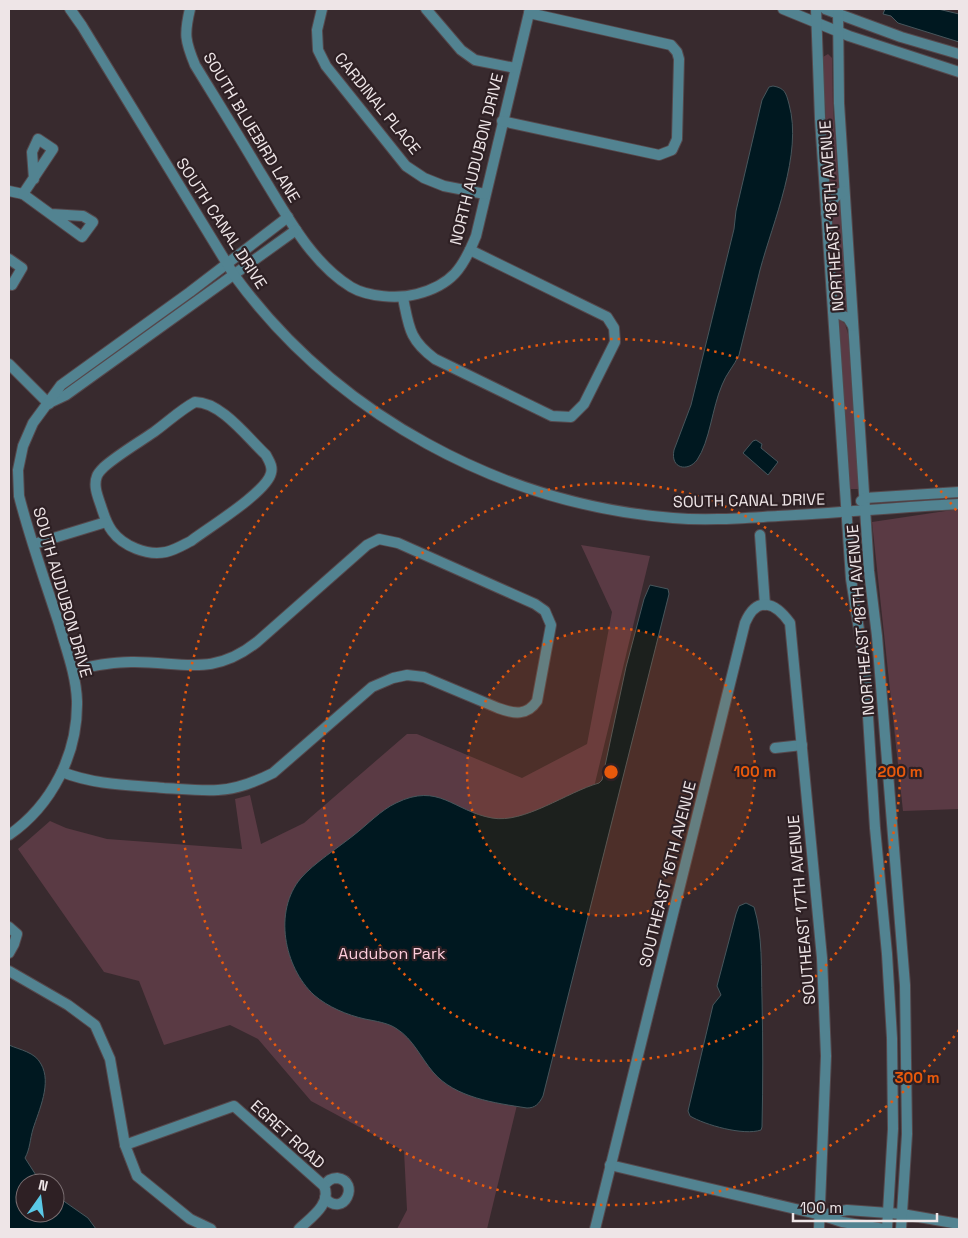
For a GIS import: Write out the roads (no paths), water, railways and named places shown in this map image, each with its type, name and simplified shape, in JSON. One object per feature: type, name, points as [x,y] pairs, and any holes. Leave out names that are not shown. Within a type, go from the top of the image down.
[{"type":"street","name":"SOUTH CANAL DRIVE","points":[[70,9],[227,264],[261,310],[312,361],[360,401],[394,426],[422,442],[504,480],[550,495],[589,505],[673,518],[745,518],[959,504]]},
{"type":"street","name":"SOUTH BLUEBIRD LANE","points":[[190,9],[185,30],[188,47],[195,65],[296,230]]},
{"type":"street","name":"CARDINAL PLACE","points":[[322,9],[317,30],[318,50],[326,66],[406,166],[424,178],[444,186],[485,194]]},
{"type":"street","points":[[426,9],[461,50],[475,60],[515,68]]},
{"type":"street","points":[[783,9],[838,32],[959,72]]},
{"type":"street","name":"NORTHEAST 18TH AVENUE","points":[[816,9],[826,214],[851,579],[865,668],[892,1038],[893,1120],[889,1213],[886,1229]]},
{"type":"street","points":[[825,9],[838,11],[901,37],[959,54]]},
{"type":"street","name":"NORTH AUDUBON DRIVE","points":[[296,230],[331,273],[353,288],[381,296],[403,298],[445,283],[455,275],[476,236],[529,11]]},
{"type":"street","points":[[502,121],[659,156],[672,150],[677,139],[679,59],[677,52],[671,46],[529,11]]},
{"type":"street","name":"NORTHEAST 18TH AVENUE","points":[[838,11],[839,103],[869,571],[877,636],[905,985],[907,1134],[901,1229]]},
{"type":"street","points":[[23,194],[34,179]]},
{"type":"street","points":[[9,191],[23,194],[51,214]]},
{"type":"street","points":[[826,214],[834,199],[844,191]]},
{"type":"street","name":"SOUTH AUDUBON DRIVE","points":[[9,835],[26,822],[44,803],[62,772],[71,748],[76,722],[77,701],[73,670],[19,496],[18,470],[23,446],[28,434],[40,413],[49,404],[61,385],[288,217]]},
{"type":"street","name":"SOUTH AUDUBON DRIVE","points":[[49,404],[66,395],[296,230]]},
{"type":"street","points":[[403,298],[409,331],[420,348],[434,359],[552,416],[571,418],[584,404],[616,342],[614,328],[607,317],[470,250]]},
{"type":"street","points":[[9,260],[22,268],[12,285],[9,283]]},
{"type":"street","points":[[833,310],[848,318],[853,326]]},
{"type":"street","points":[[9,364],[49,404]]},
{"type":"street","points":[[194,402],[204,402],[221,412],[266,455],[270,462],[272,470],[269,479],[256,493],[191,541],[168,552],[157,553],[131,546],[120,540],[106,522],[95,485],[102,469],[194,402]]},
{"type":"street","points":[[865,498],[959,492]]},
{"type":"street","name":"SOUTH CANAL DRIVE","points":[[847,512],[865,498]]},
{"type":"street","points":[[34,544],[106,522]]},
{"type":"street","points":[[760,535],[765,605]]},
{"type":"street","points":[[62,772],[87,781],[116,784],[200,790],[240,787],[258,780],[284,764],[372,687],[393,678],[407,675],[416,675],[433,680],[509,712],[520,713],[529,710],[537,701],[551,630],[548,615],[541,607],[398,543],[379,539],[358,553],[238,656],[212,665],[197,666],[131,662],[73,670]]},
{"type":"street","name":"SOUTHEAST 17TH AVENUE","points":[[765,605],[773,605],[782,611],[790,623],[822,958],[826,1056],[819,1229]]},
{"type":"street","name":"SOUTHEAST 16TH AVENUE","points":[[595,1229],[745,623],[749,614],[756,608],[765,605]]},
{"type":"street","points":[[775,748],[802,745]]},
{"type":"street","points":[[9,927],[17,934],[9,953]]},
{"type":"street","points":[[9,971],[68,1005],[95,1025],[110,1059],[125,1145],[136,1176],[190,1219],[211,1229]]},
{"type":"street","name":"EGRET ROAD","points":[[125,1145],[234,1106],[324,1186],[325,1198]]},
{"type":"street","points":[[610,1165],[821,1215],[842,1222],[886,1229]]},
{"type":"street","points":[[324,1186],[330,1180],[338,1178],[346,1183],[349,1190],[347,1199],[340,1204],[331,1204],[325,1198]]},
{"type":"street","points":[[299,1229],[324,1204],[325,1198]]},
{"type":"street","points":[[821,1215],[847,1210],[902,1214],[959,1224]]},
{"type":"water","points":[[885,9],[938,9],[959,14],[959,42],[898,23],[891,16],[883,14]]},
{"type":"water","points":[[769,87],[780,88],[786,94],[792,123],[792,144],[785,187],[760,270],[739,355],[722,385],[705,444],[697,460],[689,466],[681,467],[675,461],[673,456],[674,450],[691,405],[734,229],[736,211],[762,100]]},
{"type":"water","points":[[756,440],[762,444],[761,448],[778,462],[768,475],[743,453]]},
{"type":"water","points":[[650,585],[668,589],[669,594],[543,1096],[536,1105],[527,1108],[476,1098],[452,1088],[442,1081],[408,1038],[394,1027],[382,1022],[345,1013],[314,995],[295,970],[289,954],[285,922],[287,906],[292,891],[301,878],[319,861],[390,806],[411,797],[435,797],[478,814],[504,819],[531,812],[599,783],[602,780],[626,667],[644,599]]},
{"type":"water","points":[[746,903],[754,907],[760,941],[763,1047],[762,1127],[761,1130],[745,1132],[705,1123],[690,1116],[688,1111],[713,1005],[721,995],[717,986],[736,914],[739,906]]},
{"type":"water","points":[[9,1045],[35,1057],[41,1064],[45,1080],[41,1105],[25,1158],[35,1173],[15,1173],[15,1223],[65,1223],[65,1202],[88,1218],[96,1229],[9,1229]]},
{"type":"park label","name":"Audubon Park","points":[[392,953]]}]
